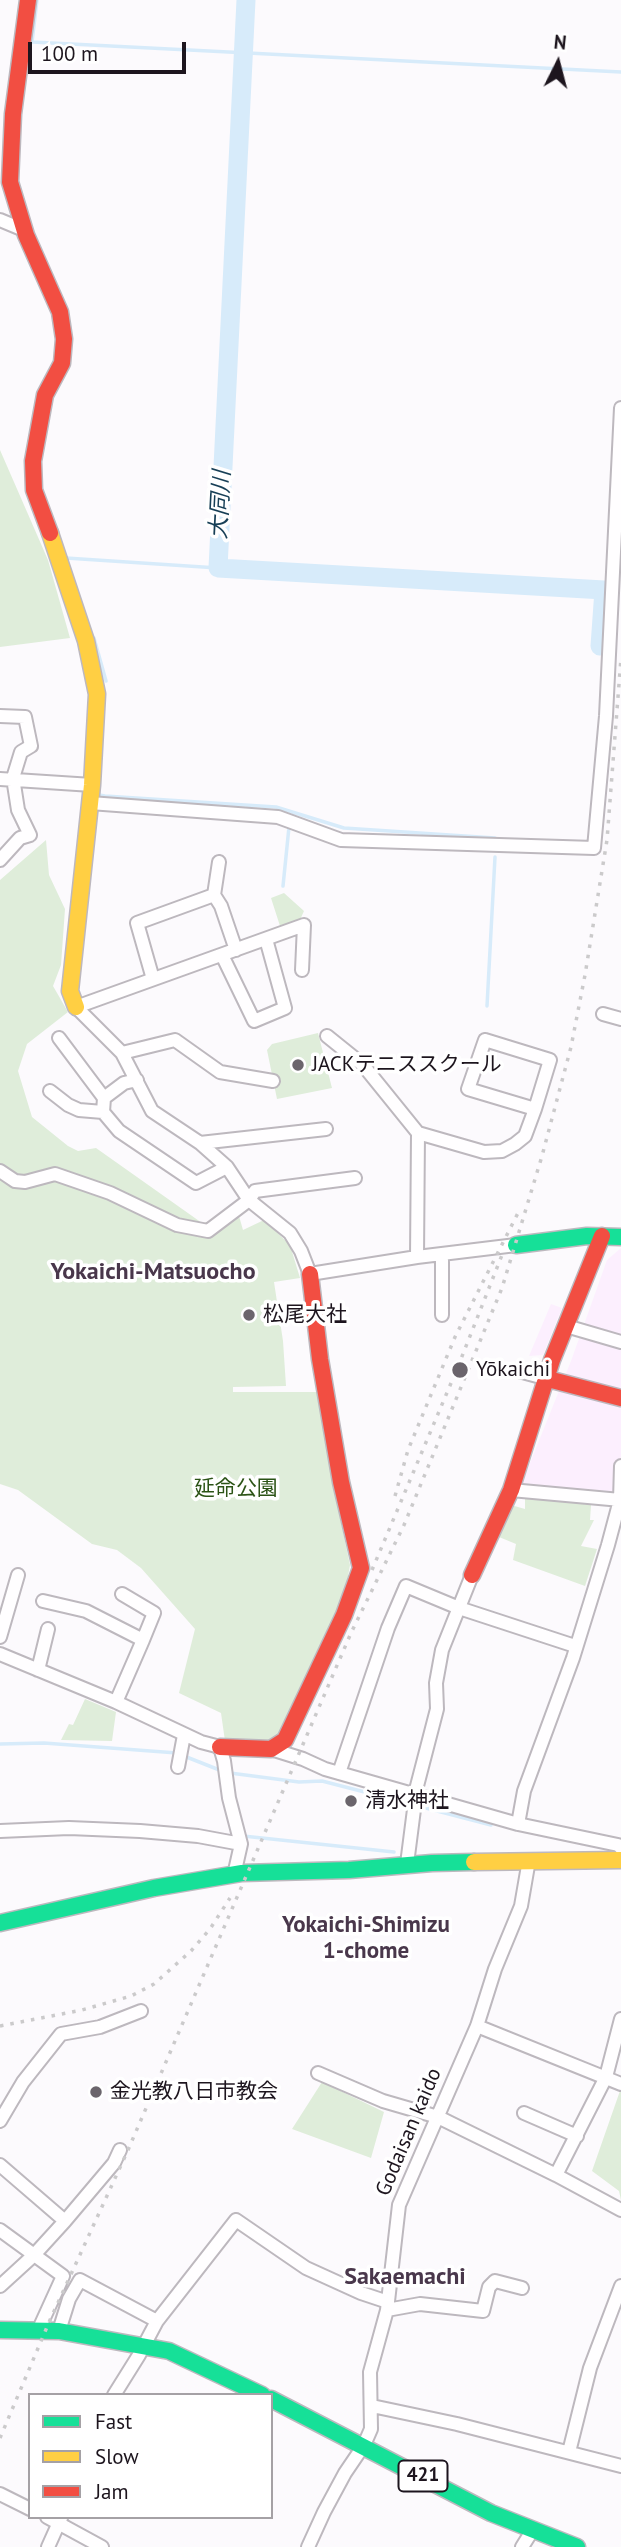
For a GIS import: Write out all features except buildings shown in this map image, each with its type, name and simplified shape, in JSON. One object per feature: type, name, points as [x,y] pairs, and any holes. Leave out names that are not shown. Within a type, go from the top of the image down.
[{"type":"main road","points":[[28,0],[8,100],[5,181],[60,312],[64,339],[62,363],[45,395],[33,461],[34,490],[86,640],[97,694],[92,785],[69,991],[76,1007]]},
{"type":"main road","points":[[516,1245],[584,1236],[621,1237]]},
{"type":"main road","points":[[472,1575],[511,1490],[566,1326],[602,1236]]},
{"type":"main road","points":[[220,1747],[271,1749],[285,1740],[344,1615],[360,1568],[341,1482],[320,1359],[310,1273]]},
{"type":"main road","points":[[548,1379],[621,1398]]},
{"type":"main road","points":[[0,1923],[154,1888],[234,1875],[349,1870],[407,1864],[621,1860]]},
{"type":"main road","points":[[0,2330],[59,2331],[169,2351],[258,2393]]},
{"type":"main road","name":"421","points":[[273,2400],[491,2512],[532,2531],[577,2547]]},
{"type":"street","points":[[0,220],[24,230]]},
{"type":"street","points":[[90,803],[278,817],[341,840],[594,848],[606,716],[621,408]]},
{"type":"street","points":[[0,716],[25,717],[31,746],[22,752],[6,779]]},
{"type":"street","points":[[6,779],[92,785]]},
{"type":"street","points":[[0,860],[20,838],[30,835],[6,779]]},
{"type":"street","points":[[219,862],[214,895],[236,950]]},
{"type":"street","points":[[153,979],[137,923],[214,895]]},
{"type":"street","points":[[302,970],[304,925],[76,1007],[122,1053],[152,1111],[200,1143],[227,1167],[249,1200],[290,1233],[310,1273],[516,1245]]},
{"type":"street","points":[[222,955],[254,1021],[285,1008],[266,939]]},
{"type":"street","points":[[603,1014],[621,1019]]},
{"type":"street","points":[[327,1036],[363,1065],[418,1133],[484,1152],[502,1151],[525,1136],[535,1109],[550,1060],[485,1040],[468,1089],[535,1109]]},
{"type":"street","points":[[59,1038],[104,1098],[103,1112],[119,1132],[196,1183],[227,1167]]},
{"type":"street","points":[[122,1053],[175,1040],[220,1072],[273,1081]]},
{"type":"street","points":[[104,1098],[124,1083],[137,1080]]},
{"type":"street","points":[[50,1091],[79,1110],[103,1112]]},
{"type":"street","points":[[200,1143],[326,1129]]},
{"type":"street","points":[[417,1257],[418,1133]]},
{"type":"street","points":[[0,1171],[15,1181],[36,1181],[55,1174],[83,1182],[177,1226],[208,1231],[249,1200],[255,1191],[355,1178]]},
{"type":"street","points":[[442,1254],[442,1315]]},
{"type":"street","points":[[566,1326],[621,1342]]},
{"type":"street","points":[[515,1370],[548,1379]]},
{"type":"street","points":[[518,1824],[524,1791],[575,1646],[620,1500],[621,1466]]},
{"type":"street","points":[[511,1490],[620,1500]]},
{"type":"street","points":[[1,1632],[18,1575]]},
{"type":"street","points":[[407,1864],[416,1795],[437,1709],[436,1683],[442,1650],[472,1575]]},
{"type":"street","points":[[339,1773],[388,1628],[407,1586],[458,1608],[575,1646]]},
{"type":"street","points":[[116,1702],[154,1613],[122,1594]]},
{"type":"street","points":[[43,1601],[86,1611],[143,1640]]},
{"type":"street","points":[[38,1671],[48,1629]]},
{"type":"street","points":[[0,1654],[116,1702],[184,1735],[220,1747],[241,1844],[234,1875]]},
{"type":"street","points":[[179,1760],[184,1735]]},
{"type":"street","points":[[271,1749],[339,1773],[518,1824],[621,1848]]},
{"type":"street","points":[[0,1831],[69,1828],[140,1831],[198,1836],[241,1844]]},
{"type":"street","name":"Godaisan kaido","points":[[308,2547],[345,2473],[364,2445],[371,2429],[370,2372],[387,2306],[400,2205],[477,2026],[495,1969],[521,1906],[529,1860]]},
{"type":"street","points":[[0,2121],[23,2082],[61,2034],[100,2027],[141,2011]]},
{"type":"street","points":[[556,2175],[606,2077],[621,2019]]},
{"type":"street","points":[[477,2026],[621,2084]]},
{"type":"street","points":[[318,2073],[383,2101],[438,2118],[621,2210]]},
{"type":"street","points":[[524,2113],[577,2136]]},
{"type":"street","points":[[0,2286],[34,2255],[65,2221],[114,2163],[120,2150]]},
{"type":"street","points":[[0,2165],[65,2221]]},
{"type":"street","points":[[115,2393],[157,2321],[236,2220],[306,2268],[387,2306],[420,2304],[483,2311],[489,2287],[495,2281],[522,2288]]},
{"type":"street","points":[[0,2230],[63,2276],[38,2330]]},
{"type":"street","points":[[59,2331],[69,2299],[80,2280],[157,2321]]},
{"type":"street","points":[[569,2452],[590,2368],[621,2286]]},
{"type":"street","points":[[372,2406],[621,2466]]},
{"type":"street","points":[[0,2494],[28,2508]]},
{"type":"street","points":[[48,2547],[56,2519],[102,2547]]},
{"type":"street","points":[[522,2547],[532,2531]]},
{"type":"shaded area","points":[[621,1248],[621,1500],[522,1483],[571,1361],[607,1260]]},
{"type":"shaded area","points":[[551,1304],[562,1308],[543,1355],[529,1356]]},
{"type":"green space","points":[[0,450],[48,560],[70,638],[0,647]]},
{"type":"green space","name":"延命公園","points":[[46,840],[49,875],[65,909],[61,965],[53,986],[68,1012],[27,1044],[18,1071],[32,1117],[78,1151],[96,1148],[202,1223],[239,1216],[243,1230],[264,1220],[290,1245],[300,1278],[274,1282],[283,1341],[286,1386],[233,1387],[233,1392],[319,1392],[335,1494],[350,1565],[347,1582],[326,1643],[282,1736],[271,1742],[225,1741],[221,1713],[179,1693],[195,1629],[141,1568],[117,1550],[92,1544],[18,1490],[0,1484],[0,880]]},
{"type":"green space","points":[[284,893],[304,911],[299,922],[280,926],[271,898]]},
{"type":"green space","name":"JACKテニススクール","points":[[318,1033],[332,1088],[277,1099],[267,1050],[272,1044]]},
{"type":"green space","points":[[525,1496],[591,1505],[590,1520],[594,1520],[581,1546],[597,1549],[585,1586],[513,1560],[516,1544],[499,1537],[511,1505],[525,1509]]},
{"type":"green space","points":[[85,1699],[116,1712],[112,1741],[61,1740],[69,1724],[73,1725]]},
{"type":"green space","points":[[322,2082],[384,2112],[371,2158],[292,2129]]},
{"type":"green space","points":[[621,2088],[621,2200],[619,2191],[592,2171]]},
{"type":"waterway","points":[[37,0],[32,42],[621,72]]},
{"type":"waterway","name":"大同川","points":[[246,0],[218,568],[604,590],[600,646]]},
{"type":"waterway","points":[[66,558],[218,568]]},
{"type":"waterway","points":[[94,638],[106,681]]},
{"type":"waterway","points":[[99,792],[99,795],[105,796],[276,807],[344,828],[495,838]]},
{"type":"waterway","points":[[283,886],[289,827]]},
{"type":"waterway","points":[[487,1006],[495,857]]},
{"type":"waterway","points":[[0,1744],[44,1743],[177,1753]]},
{"type":"waterway","points":[[184,1756],[222,1771]]},
{"type":"waterway","points":[[230,1773],[299,1782],[322,1781],[411,1804]]},
{"type":"waterway","points":[[418,1806],[491,1825]]},
{"type":"waterway","points":[[243,1836],[394,1852]]},
{"type":"railway","points":[[0,2438],[50,2320],[128,2150],[351,1633],[404,1525],[502,1288],[542,1156],[571,1047],[585,975],[607,840],[621,658]]},
{"type":"railway","points":[[395,1496],[408,1450],[455,1337],[519,1211]]},
{"type":"railway","points":[[372,1570],[504,1250]]},
{"type":"railway","points":[[0,2026],[82,2010],[131,1996],[154,1984],[191,1951],[210,1929],[230,1898]]},
{"type":"traffic: fast","points":[[516,1245],[587,1236],[621,1237]]},
{"type":"traffic: fast","points":[[0,1923],[154,1888],[242,1873],[474,1862]]},
{"type":"traffic: fast","points":[[0,2330],[59,2331],[169,2351],[258,2393]]},
{"type":"traffic: fast","points":[[273,2400],[491,2513],[577,2547]]},
{"type":"traffic: slow","points":[[50,533],[86,641],[97,694],[92,785],[70,991],[76,1007]]},
{"type":"traffic: slow","points":[[474,1862],[621,1860]]},
{"type":"traffic: jam","points":[[28,0],[13,114],[10,182],[26,235],[60,312],[64,339],[62,363],[45,395],[33,461],[34,490],[50,533]]},
{"type":"traffic: jam","points":[[472,1575],[511,1490],[552,1360],[602,1236]]},
{"type":"traffic: jam","points":[[220,1747],[271,1749],[285,1740],[344,1615],[361,1568],[341,1482],[320,1359],[310,1274]]},
{"type":"traffic: jam","points":[[548,1379],[621,1398]]},
{"type":"place","name":"JACKテニススクール","points":[[298,1065]]},
{"type":"place","name":"松尾大社","points":[[249,1315]]},
{"type":"place","name":"Yōkaichi","points":[[460,1370]]},
{"type":"place","name":"清水神社","points":[[351,1801]]},
{"type":"place","name":"金光教八日市教会","points":[[96,2092]]},
{"type":"district","name":"Yokaichi-Matsuocho","points":[[153,1272]]},
{"type":"district","name":"Yokaichi-Shimizu 1-chome","points":[[366,1938]]},
{"type":"district","name":"Sakaemachi","points":[[405,2277]]}]
